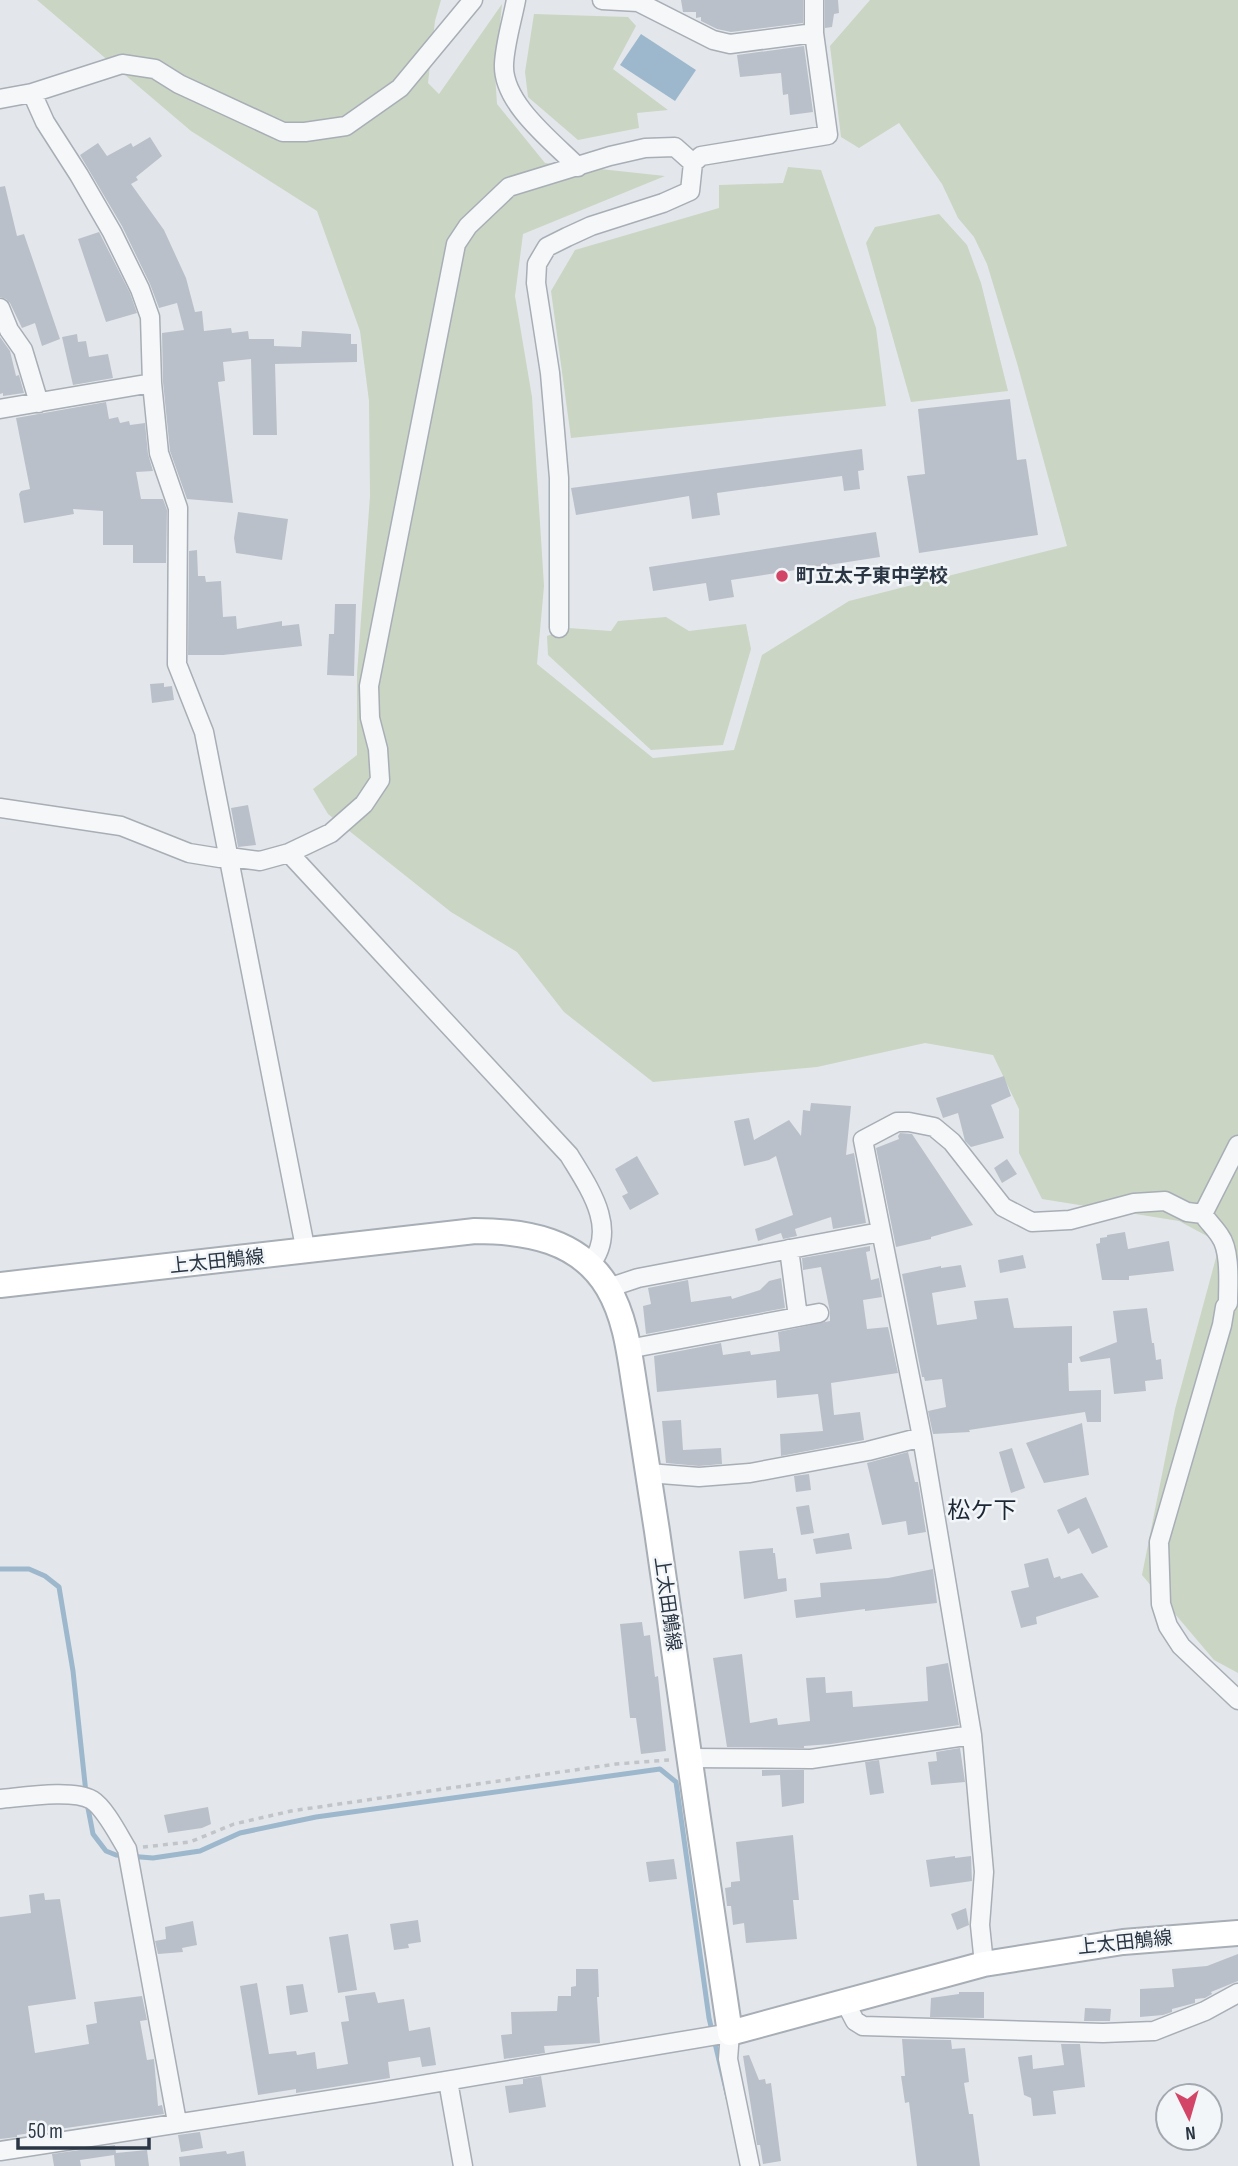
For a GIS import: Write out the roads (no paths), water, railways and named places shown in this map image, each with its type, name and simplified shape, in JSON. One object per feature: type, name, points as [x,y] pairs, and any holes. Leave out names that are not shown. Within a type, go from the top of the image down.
[{"type":"main road","name":"上太田鵤線","points":[[0,1285],[475,1231],[507,1231],[544,1238],[590,1265],[608,1288],[622,1320],[628,1349],[730,2033],[984,1964],[1123,1942],[1238,1933]]},
{"type":"street","points":[[0,99],[32,93],[122,64],[155,69],[179,84],[283,132],[346,126],[400,88],[473,0]]},
{"type":"street","points":[[516,0],[504,66],[508,89],[516,104],[578,167]]},
{"type":"street","points":[[602,0],[638,2],[713,40],[730,44],[814,33]]},
{"type":"street","points":[[559,628],[559,478],[550,373],[536,283],[537,264],[547,247],[567,237],[690,191],[693,163],[701,156],[828,135],[814,33],[814,0]]},
{"type":"street","points":[[32,93],[45,122],[86,187],[140,289],[150,317],[152,383],[159,453],[178,508],[177,664],[204,732],[306,1252]]},
{"type":"street","points":[[0,808],[121,826],[189,853],[260,860],[289,853],[331,833],[364,804],[380,780],[378,749],[370,718],[369,686],[456,244],[468,226],[509,187],[645,148],[675,147],[693,163]]},
{"type":"street","points":[[0,308],[9,330],[23,350],[39,403]]},
{"type":"street","points":[[0,409],[152,383]]},
{"type":"street","points":[[289,853],[569,1155],[593,1196],[604,1227],[598,1255],[590,1265]]},
{"type":"street","points":[[984,1964],[980,1925],[984,1872],[972,1735],[922,1437],[863,1140],[897,1122],[934,1128],[952,1143],[1003,1207],[1032,1222],[1070,1220],[1134,1203],[1165,1200],[1187,1212],[1203,1214]]},
{"type":"street","points":[[1203,1214],[1238,1145]]},
{"type":"street","points":[[1203,1214],[1222,1238],[1228,1266],[1228,1303],[1159,1542],[1161,1604],[1168,1626],[1181,1646],[1238,1700]]},
{"type":"street","points":[[608,1288],[638,1278],[880,1232]]},
{"type":"street","points":[[789,1249],[798,1317]]},
{"type":"street","points":[[628,1349],[819,1313]]},
{"type":"street","points":[[648,1473],[699,1477],[750,1473],[868,1451],[922,1437]]},
{"type":"street","points":[[689,1758],[811,1759],[972,1735]]},
{"type":"street","points":[[0,1799],[57,1794],[92,1800],[105,1814],[127,1849],[177,2122]]},
{"type":"street","points":[[844,2000],[855,2021],[863,2026],[1103,2033],[1154,2031],[1205,2011],[1238,1993]]},
{"type":"street","points":[[0,2151],[449,2081],[730,2033],[728,2059],[750,2166]]},
{"type":"street","points":[[449,2081],[463,2166]]},
{"type":"water","points":[[641,34],[696,70],[675,101],[620,65]]},
{"type":"waterway","points":[[0,1569],[29,1569],[45,1576],[59,1587],[73,1671],[86,1793]]},
{"type":"waterway","points":[[87,1803],[93,1834],[106,1851],[116,1855],[153,1858],[200,1851],[240,1833],[316,1817],[660,1769],[676,1782],[709,2018],[728,2098]]},
{"type":"place","name":"町立太子東中学校","points":[[782,576]]},
{"type":"district","name":"松ケ下","points":[[982,1511]]}]
